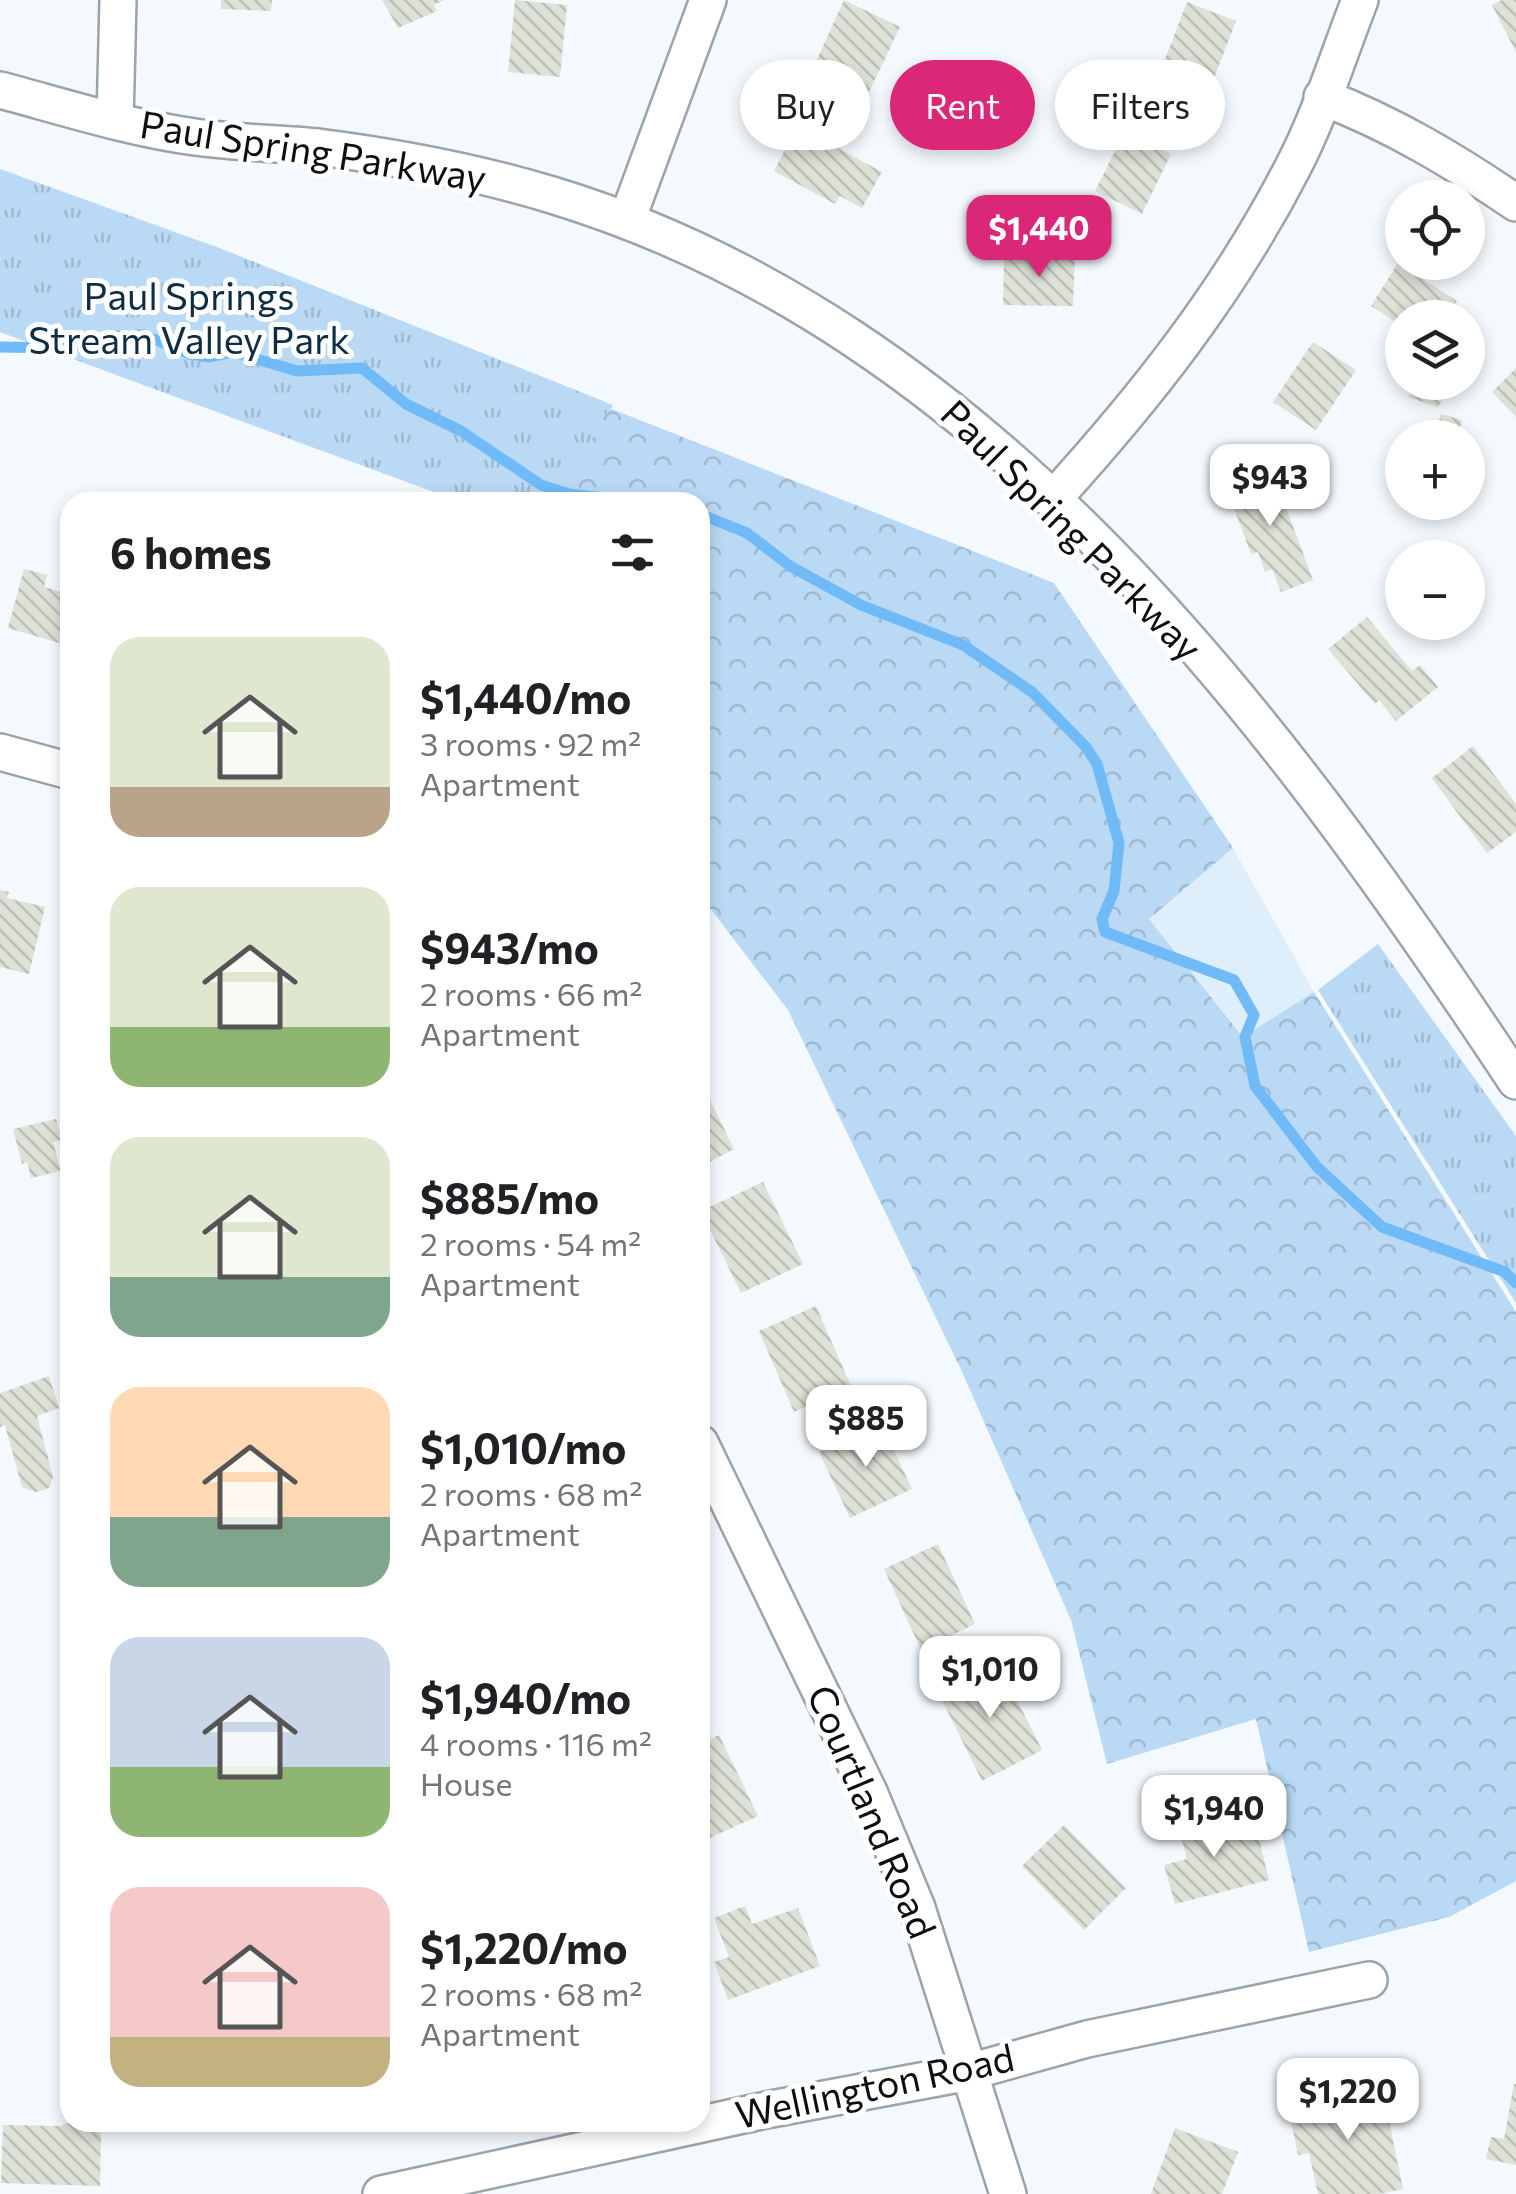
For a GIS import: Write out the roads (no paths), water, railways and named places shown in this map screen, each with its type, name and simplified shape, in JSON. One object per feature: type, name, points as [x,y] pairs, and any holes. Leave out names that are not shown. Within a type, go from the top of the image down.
[{"type":"street","points":[[115,120],[118,0]]},
{"type":"street","points":[[627,220],[708,0]]},
{"type":"street","points":[[1052,500],[1140,403],[1190,337],[1270,210],[1322,97],[1360,0]]},
{"type":"street","name":"Paul Spring Parkway","points":[[0,90],[194,137],[318,148],[427,164],[549,194],[627,220],[845,332],[949,406],[1052,500],[1161,611],[1307,780],[1516,1080]]},
{"type":"street","points":[[1322,97],[1380,120],[1452,160],[1516,204]]},
{"type":"street","points":[[0,752],[60,768]]},
{"type":"street","name":"Courtland Road","points":[[710,1464],[869,1792],[916,1908],[1008,2194]]},
{"type":"street","name":"Wellington Road","points":[[710,2122],[970,2072],[1087,2039],[1369,1980]]},
{"type":"street","name":"Wellington Road","points":[[382,2194],[665,2132]]},
{"type":"waterway","points":[[0,347],[55,348],[113,336],[144,335],[190,354],[210,357],[233,352],[297,371],[362,368],[406,404],[461,431],[541,485],[563,492]]},
{"type":"waterway","points":[[710,518],[747,533],[790,566],[861,605],[963,645],[1032,692],[1086,747],[1097,764],[1119,843],[1114,891],[1102,919],[1105,932],[1234,980],[1254,1015],[1245,1037],[1255,1086],[1317,1167],[1382,1227],[1505,1272],[1516,1283]]},
{"type":"park label","name":"Paul Springs Stream Valley Park","points":[[189,318]]}]
